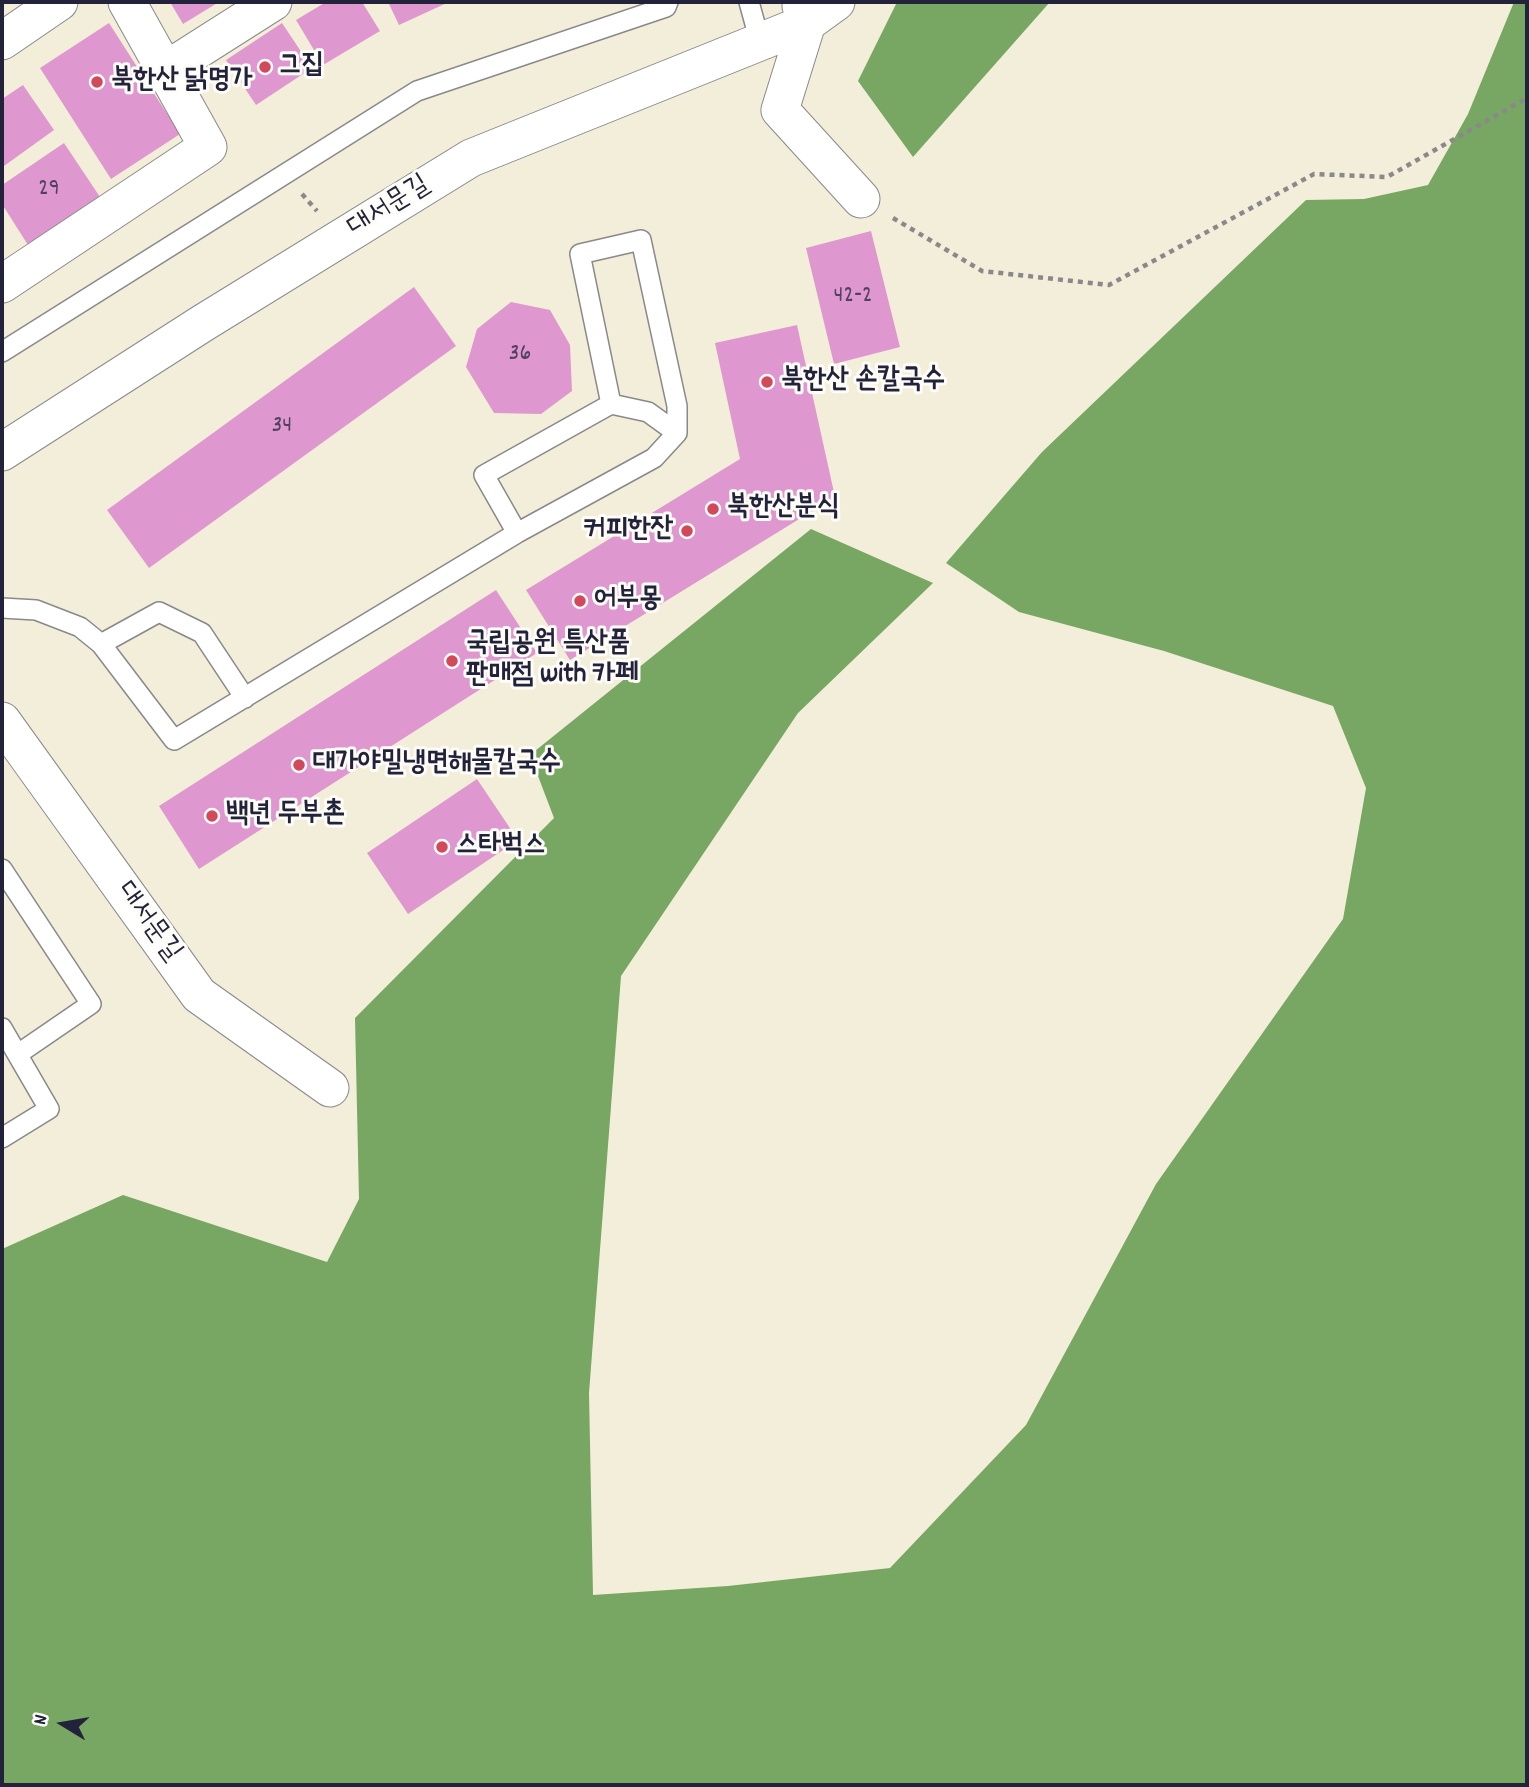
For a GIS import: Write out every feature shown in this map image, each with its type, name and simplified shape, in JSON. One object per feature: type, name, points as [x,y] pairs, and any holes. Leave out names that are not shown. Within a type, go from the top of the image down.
[{"type":"street","points":[[2,41],[58,2]]},
{"type":"street","points":[[2,284],[208,147],[127,2]]},
{"type":"street","points":[[166,70],[273,2]]},
{"type":"street","name":"대서문길","points":[[2,452],[203,323],[471,158],[760,42],[814,9]]},
{"type":"street","name":"대서문길","points":[[814,9],[780,110],[861,200]]},
{"type":"street","name":"대서문길","points":[[2,721],[199,995],[330,1088]]},
{"type":"lane","points":[[2,352],[416,91],[666,7],[668,2]]},
{"type":"lane","points":[[749,2],[760,42]]},
{"type":"lane","points":[[2,608],[36,610],[80,627],[101,643],[174,740],[517,533],[654,458],[677,433],[677,406],[641,240],[580,254],[611,404]]},
{"type":"lane","points":[[517,533],[484,475],[611,404],[648,412],[677,433]]},
{"type":"lane","points":[[101,643],[159,612],[202,633],[245,698]]},
{"type":"lane","points":[[2,869],[91,1004],[18,1054]]},
{"type":"lane","points":[[2,1028],[49,1109],[2,1138]]},
{"type":"path","points":[[861,200],[982,271],[1109,285],[1314,174],[1387,177],[1527,98]]},
{"type":"path","points":[[285,174],[341,239]]},
{"type":"green space","points":[[897,2],[1050,2],[913,157],[858,81]]},
{"type":"green space","points":[[1514,2],[1527,2],[1527,1785],[2,1785],[2,1249],[123,1195],[327,1262],[359,1199],[355,1018],[554,818],[530,755],[811,529],[933,583],[798,713],[621,976],[589,1393],[593,1595],[728,1586],[890,1568],[1026,1425],[1156,1184],[1343,919],[1366,788],[1333,706],[1164,651],[1019,612],[946,563],[1042,452],[1306,200],[1364,199],[1428,185],[1468,114]]},
{"type":"building","points":[[170,2],[219,2],[183,24]]},
{"type":"building","points":[[326,2],[362,2],[380,31],[323,65],[296,20]]},
{"type":"building","points":[[388,2],[449,2],[399,25]]},
{"type":"building","points":[[109,23],[180,134],[111,179],[40,68]]},
{"type":"building","points":[[282,23],[312,68],[256,105],[226,60]]},
{"type":"building","points":[[23,85],[54,130],[4,166],[2,99]]},
{"type":"building","points":[[64,143],[100,197],[28,245],[2,204],[2,185]]},
{"type":"building","points":[[871,231],[900,347],[834,364],[806,248]]},
{"type":"building","points":[[414,287],[456,346],[149,568],[107,510]]},
{"type":"building","points":[[511,302],[550,310],[570,345],[572,391],[541,414],[494,413],[466,367],[477,329]]},
{"type":"building","points":[[797,325],[835,497],[570,660],[526,590],[740,459],[715,343]]},
{"type":"building","points":[[496,590],[537,653],[199,869],[159,806]]},
{"type":"building","name":"스타벅스","points":[[477,779],[518,840],[408,914],[367,853]]},
{"type":"place","name":"그집","points":[[265,67]]},
{"type":"place","name":"북한산 닭명가","points":[[97,82]]},
{"type":"place","name":"북한산 손칼국수","points":[[767,382]]},
{"type":"place","name":"북한산분식","points":[[713,509]]},
{"type":"place","name":"커피한잔","points":[[687,531]]},
{"type":"place","name":"어부몽","points":[[580,601]]},
{"type":"place","name":"국립공원 특산품 판매점 with 카페","points":[[452,661]]},
{"type":"place","name":"대가야밀냉면해물칼국수","points":[[299,765]]},
{"type":"place","name":"백년 두부촌","points":[[212,816]]},
{"type":"place","name":"스타벅스","points":[[442,847]]}]
